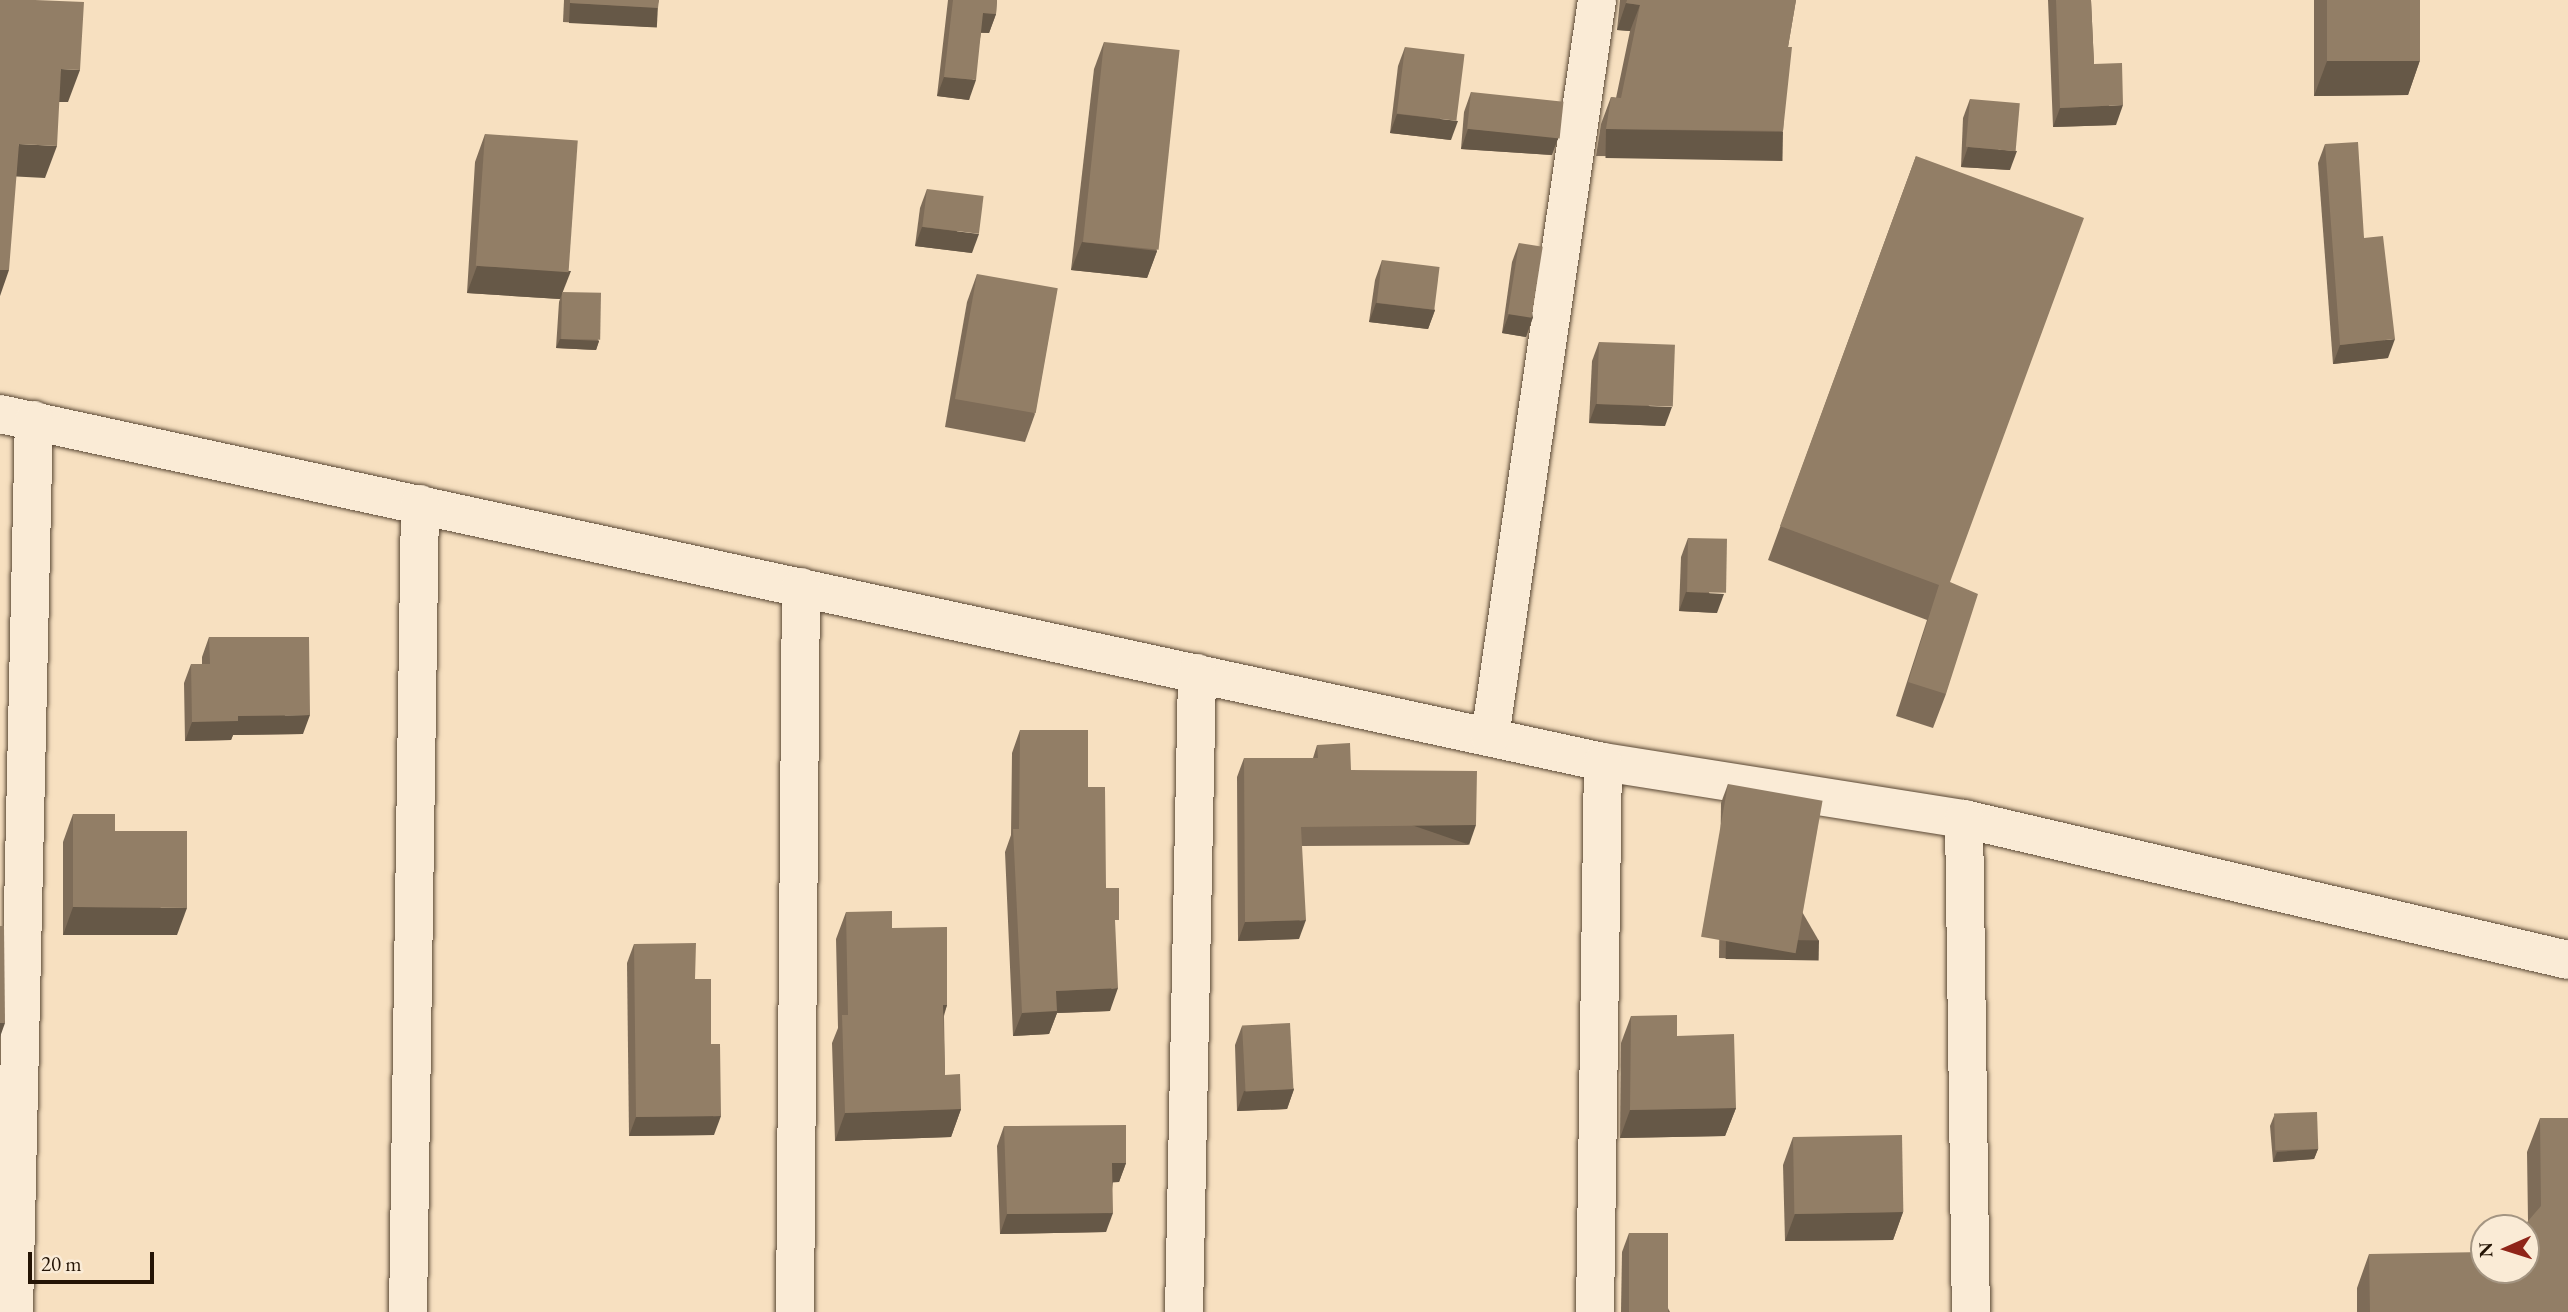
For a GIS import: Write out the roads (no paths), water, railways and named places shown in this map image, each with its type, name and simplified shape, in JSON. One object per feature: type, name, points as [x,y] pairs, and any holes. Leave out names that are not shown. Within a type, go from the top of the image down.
[{"type":"street","points":[[1490,737],[1597,0]]},
{"type":"street","points":[[14,1312],[17,417],[1604,762],[1964,819],[2568,960]]},
{"type":"street","points":[[408,1312],[420,504]]},
{"type":"street","points":[[794,1312],[801,587]]},
{"type":"street","points":[[1184,1312],[1197,673]]},
{"type":"street","points":[[1595,1312],[1604,762]]},
{"type":"street","points":[[1964,819],[1971,1312]]}]
